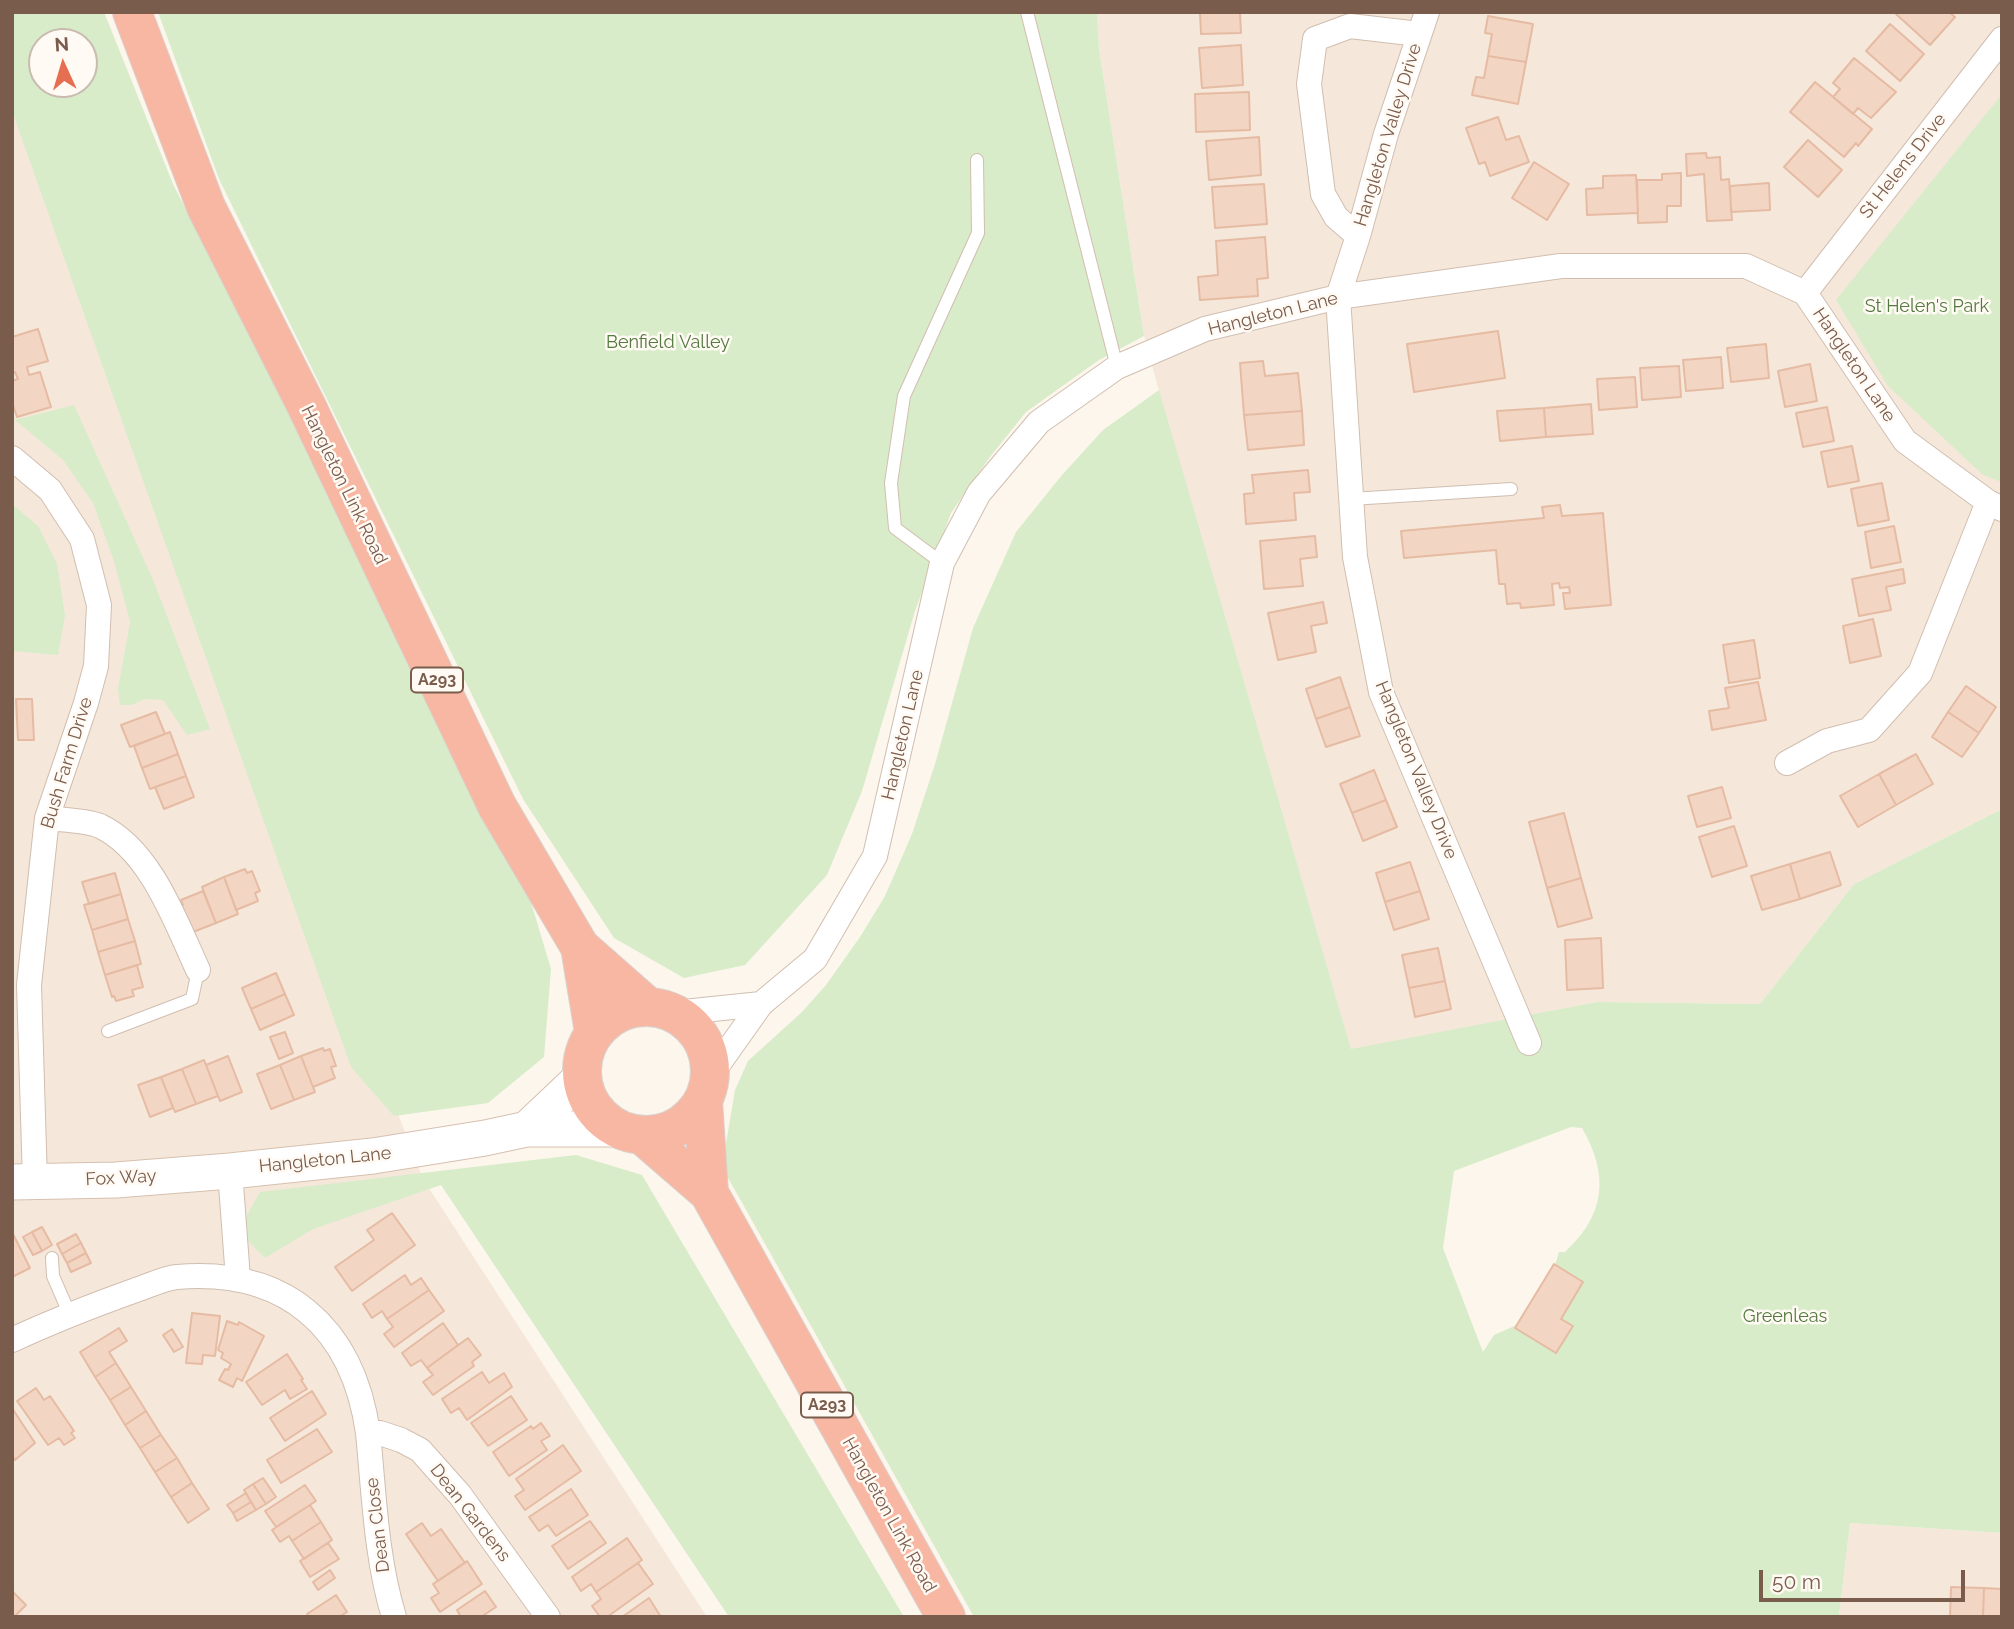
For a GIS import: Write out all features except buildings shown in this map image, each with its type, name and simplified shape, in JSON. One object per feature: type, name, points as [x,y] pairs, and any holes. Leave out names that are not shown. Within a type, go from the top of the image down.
[{"type":"highway","name":"Hangleton Link Road","points":[[132,12],[206,207],[306,405],[497,806],[580,947],[594,1032]]},
{"type":"highway","name":"Hangleton Link Road","points":[[580,947],[661,1010]]},
{"type":"highway","points":[[627,1009],[661,1010],[696,1030],[707,1052],[707,1088],[688,1120],[666,1132],[630,1132],[600,1116],[587,1098],[582,1077],[584,1053],[594,1032],[609,1018],[627,1009]]},
{"type":"highway","name":"Hangleton Link Road","points":[[707,1088],[709,1193]]},
{"type":"highway","name":"Hangleton Link Road","points":[[630,1132],[709,1193],[946,1617]]},
{"type":"street","name":"Hangleton Valley Drive","points":[[1358,236],[1336,217],[1323,194],[1309,84],[1315,39],[1350,26],[1423,23],[1387,134],[1358,236],[1338,297],[1355,557],[1381,692],[1529,1043]]},
{"type":"street","name":"St Helens Drive","points":[[1805,293],[2002,39]]},
{"type":"street","name":"Hangleton Lane","points":[[707,1088],[761,1004],[815,959],[875,856],[942,563],[979,493],[1039,422],[1117,367],[1206,329],[1338,297],[1561,266],[1746,266],[1805,293],[1905,441],[1995,506]]},
{"type":"street","name":"Bush Farm Drive","points":[[12,458],[50,490],[82,539],[99,605],[96,666],[47,818],[21,986],[24,1182]]},
{"type":"street","points":[[1787,763],[1827,741],[1869,730],[1920,673],[1995,506]]},
{"type":"street","points":[[47,818],[99,826],[127,845],[156,883],[198,970]]},
{"type":"street","points":[[661,1010],[761,1004]]},
{"type":"street","points":[[527,1129],[582,1077]]},
{"type":"street","name":"Hangleton Lane","points":[[230,1171],[373,1156],[527,1129],[630,1132]]},
{"type":"street","points":[[230,1171],[238,1279]]},
{"type":"street","name":"Fox Way","points":[[24,1182],[117,1180],[230,1171]]},
{"type":"street","points":[[12,1340],[69,1313],[175,1277],[238,1279],[282,1293],[307,1310],[328,1332],[345,1357],[357,1383],[368,1433]]},
{"type":"street","name":"Dean Close","points":[[368,1433],[380,1552],[394,1617]]},
{"type":"street","name":"Dean Gardens","points":[[368,1433],[380,1433],[420,1450],[460,1495],[548,1617]]},
{"type":"lane","points":[[1027,12],[1117,367]]},
{"type":"lane","points":[[942,563],[895,528],[891,483],[904,396],[978,233],[976,160]]},
{"type":"lane","points":[[1351,499],[1511,489]]},
{"type":"lane","points":[[107,1031],[192,999],[198,970]]},
{"type":"lane","points":[[52,1258],[53,1276],[69,1313]]},
{"type":"shaded area","points":[[1097,12],[2002,12],[2002,809],[1854,884],[1760,1004],[1597,1002],[1351,1050],[1144,336],[1099,49]]},
{"type":"shaded area","points":[[12,108],[423,1179],[707,1617],[12,1617]]},
{"type":"shaded area","points":[[1850,1523],[2002,1533],[2002,1617],[1839,1617]]},
{"type":"green space","points":[[12,12],[104,12],[173,184],[524,879],[551,969],[544,1057],[488,1103],[394,1116],[351,1067],[12,111]]},
{"type":"green space","name":"Benfield Valley","points":[[158,12],[1097,12],[1099,49],[1144,336],[1099,360],[1026,412],[951,513],[915,611],[862,791],[827,875],[745,965],[684,978],[614,938],[523,799],[219,179]]},
{"type":"green space","name":"St Helen's Park","points":[[2002,94],[2002,482],[1983,475],[1888,386],[1836,300]]},
{"type":"green space","name":"Greenleas","points":[[1159,390],[1351,1049],[1597,1002],[1760,1004],[1854,884],[2002,809],[2002,1533],[1850,1523],[1839,1617],[974,1617],[722,1167],[735,1090],[748,1061],[802,1012],[826,985],[885,896],[912,834],[935,764],[973,628],[1016,532],[1103,430]],"holes":[[[1571,1127],[1582,1128],[1591,1145],[1599,1178],[1596,1208],[1579,1238],[1565,1252],[1559,1252],[1555,1265],[1517,1325],[1494,1335],[1483,1352],[1443,1248],[1454,1171]]]},
{"type":"green space","points":[[74,405],[154,582],[210,729],[187,735],[163,700],[144,699],[132,705],[120,705],[118,689],[130,622],[114,561],[93,503],[63,460],[15,420]]},
{"type":"green space","points":[[12,504],[38,526],[57,564],[65,615],[58,655],[12,651]]},
{"type":"green space","points":[[576,1155],[642,1175],[904,1617],[729,1617],[441,1185],[313,1229],[265,1258],[238,1231],[260,1192]]}]
